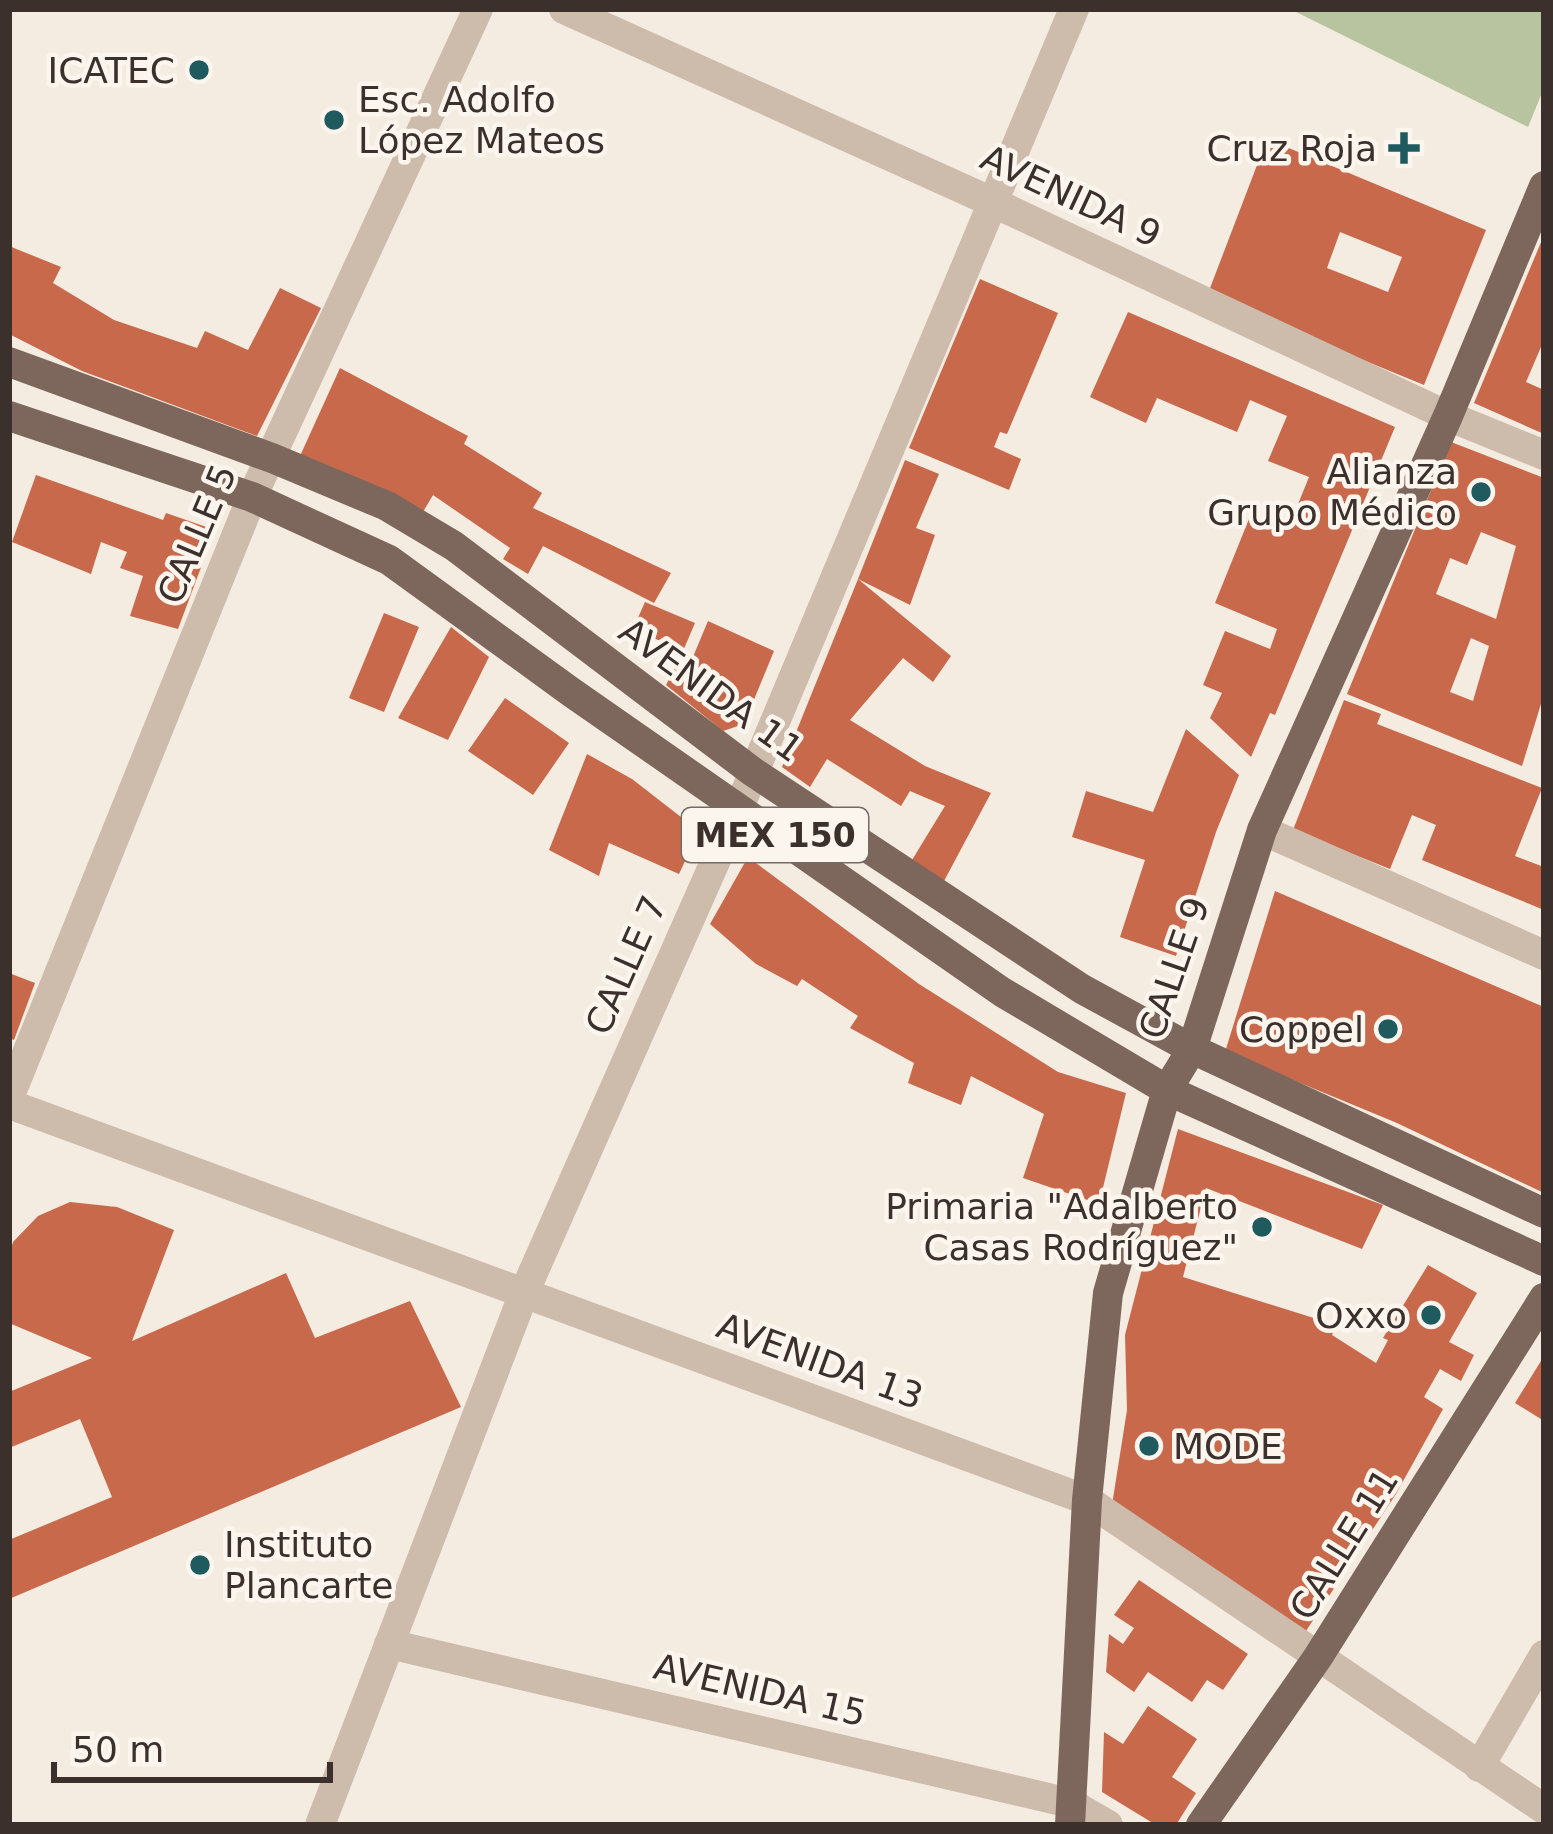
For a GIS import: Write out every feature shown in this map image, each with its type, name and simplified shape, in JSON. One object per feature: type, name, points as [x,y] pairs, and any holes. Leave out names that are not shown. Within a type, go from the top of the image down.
[{"type":"main road","name":"CALLE 9","points":[[1070,1814],[1087,1500],[1108,1293],[1167,1090],[1192,1049],[1262,830],[1448,416],[1544,186]]},
{"type":"main road","name":"AVENIDA 11","points":[[9,362],[272,458],[387,506],[454,546],[753,772],[1082,989],[1192,1049],[1544,1213]]},
{"type":"main road","name":"MEX 150","points":[[9,416],[252,497],[389,560],[1002,992],[1167,1090],[1544,1261]]},
{"type":"main road","points":[[1446,1215],[1466,1177]]},
{"type":"main road","name":"CALLE 11","points":[[1201,1825],[1318,1658],[1544,1298]]},
{"type":"street","name":"CALLE 5","points":[[9,1101],[252,497],[478,9]]},
{"type":"street","name":"AVENIDA 9","points":[[564,9],[990,201],[1448,416],[1544,455]]},
{"type":"street","name":"CALLE 7","points":[[320,1825],[524,1292],[738,810],[1073,9]]},
{"type":"street","points":[[1262,830],[1544,955]]},
{"type":"street","name":"AVENIDA 13","points":[[9,1101],[1087,1500],[1544,1809]]},
{"type":"street","name":"AVENIDA 15","points":[[389,1644],[1108,1825]]},
{"type":"street","points":[[1479,1767],[1544,1655]]},
{"type":"green space","points":[[1290,9],[1544,9],[1544,88],[1528,127]]},
{"type":"building","points":[[1267,139],[1486,230],[1424,385],[1207,296]],"holes":[[[1340,232],[1402,257],[1388,292],[1327,268]]]},
{"type":"building","points":[[1544,235],[1544,340],[1526,382],[1544,390],[1544,434],[1474,403]]},
{"type":"building","points":[[9,246],[61,267],[53,283],[114,320],[197,348],[205,331],[248,350],[280,288],[321,308],[257,436],[82,371],[9,334]]},
{"type":"building","points":[[980,279],[1058,313],[1007,434],[1000,432],[994,447],[1021,459],[1009,490],[909,448]]},
{"type":"building","points":[[1128,312],[1395,427],[1275,715],[1270,713],[1251,757],[1210,718],[1222,693],[1203,685],[1225,631],[1270,649],[1277,629],[1215,603],[1251,514],[1288,529],[1309,477],[1268,461],[1287,416],[1250,400],[1237,432],[1157,398],[1146,423],[1090,397]]},
{"type":"building","points":[[340,368],[468,436],[464,444],[542,493],[533,508],[671,573],[654,603],[543,546],[528,574],[503,559],[510,548],[433,495],[423,512],[300,456]]},
{"type":"building","points":[[1451,442],[1544,478],[1544,694],[1522,766],[1347,694]],"holes":[[[1481,532],[1516,546],[1496,619],[1436,594],[1450,558],[1467,565]],[[1471,638],[1489,646],[1473,701],[1450,692]]]},
{"type":"building","points":[[905,460],[939,474],[916,528],[935,535],[910,605],[858,579]]},
{"type":"building","points":[[36,475],[163,520],[166,513],[215,530],[178,629],[130,616],[143,576],[120,568],[127,552],[101,542],[91,574],[12,542]]},
{"type":"building","points":[[858,579],[951,656],[933,682],[903,658],[850,720],[925,766],[991,793],[944,881],[912,860],[945,806],[910,791],[901,806],[827,759],[810,787],[782,767]]},
{"type":"building","points":[[645,602],[695,623],[683,651],[633,629]]},
{"type":"building","points":[[384,613],[419,627],[384,712],[349,698]]},
{"type":"building","points":[[708,621],[774,651],[744,724],[723,731],[666,685],[678,661],[690,664]]},
{"type":"building","points":[[451,627],[489,657],[448,740],[398,718]]},
{"type":"building","points":[[505,698],[569,743],[533,795],[468,751]]},
{"type":"building","points":[[1344,700],[1381,714],[1377,724],[1542,788],[1515,856],[1544,867],[1544,910],[1422,860],[1436,825],[1412,815],[1390,869],[1293,830]]},
{"type":"building","points":[[1186,729],[1239,775],[1176,956],[1120,937],[1145,860],[1072,837],[1086,791],[1153,812]]},
{"type":"building","points":[[587,754],[632,779],[699,831],[679,874],[609,843],[599,876],[549,850]]},
{"type":"building","points":[[748,857],[919,984],[1058,1072],[1126,1093],[1099,1204],[1023,1178],[1044,1114],[971,1076],[961,1105],[908,1083],[914,1063],[850,1028],[858,1016],[802,979],[797,986],[756,964],[710,924]]},
{"type":"building","name":"Coppel","points":[[1275,891],[1544,1007],[1544,1193],[1397,1123],[1225,1052]]},
{"type":"building","points":[[9,973],[35,983],[14,1040],[9,1038]]},
{"type":"building","points":[[1178,1129],[1383,1205],[1362,1249],[1206,1188],[1183,1277],[1336,1325],[1332,1335],[1376,1363],[1388,1340],[1383,1338],[1428,1265],[1477,1293],[1449,1342],[1474,1355],[1461,1381],[1440,1369],[1424,1397],[1443,1409],[1396,1494],[1302,1637],[1112,1505],[1127,1410],[1125,1335]]},
{"type":"building","points":[[70,1202],[117,1207],[174,1230],[132,1341],[286,1273],[315,1338],[410,1301],[461,1407],[9,1599],[9,1540],[112,1497],[80,1419],[9,1448],[9,1392],[92,1358],[9,1323],[13,1242],[38,1216]]},
{"type":"building","points":[[1544,1356],[1544,1421],[1515,1403]]},
{"type":"building","points":[[1139,1580],[1248,1654],[1223,1690],[1207,1680],[1192,1702],[1148,1672],[1134,1692],[1106,1672],[1109,1634],[1123,1644],[1134,1628],[1114,1615]]},
{"type":"building","points":[[1148,1706],[1197,1739],[1172,1777],[1196,1793],[1176,1825],[1156,1825],[1102,1792],[1104,1732],[1123,1744]]},
{"type":"place","name":"ICATEC","points":[[199,70]]},
{"type":"place","name":"Esc. Adolfo López Mateos","points":[[334,120]]},
{"type":"place","name":"Cruz Roja","points":[[1404,148]]},
{"type":"place","name":"Alianza Grupo Médico","points":[[1481,492]]},
{"type":"place","name":"Coppel","points":[[1388,1029]]},
{"type":"place","name":"Primaria \"Adalberto Casas Rodríguez\"","points":[[1262,1227]]},
{"type":"place","name":"Oxxo","points":[[1431,1315]]},
{"type":"place","name":"MODE","points":[[1149,1446]]},
{"type":"place","name":"Instituto Plancarte","points":[[200,1565]]}]
